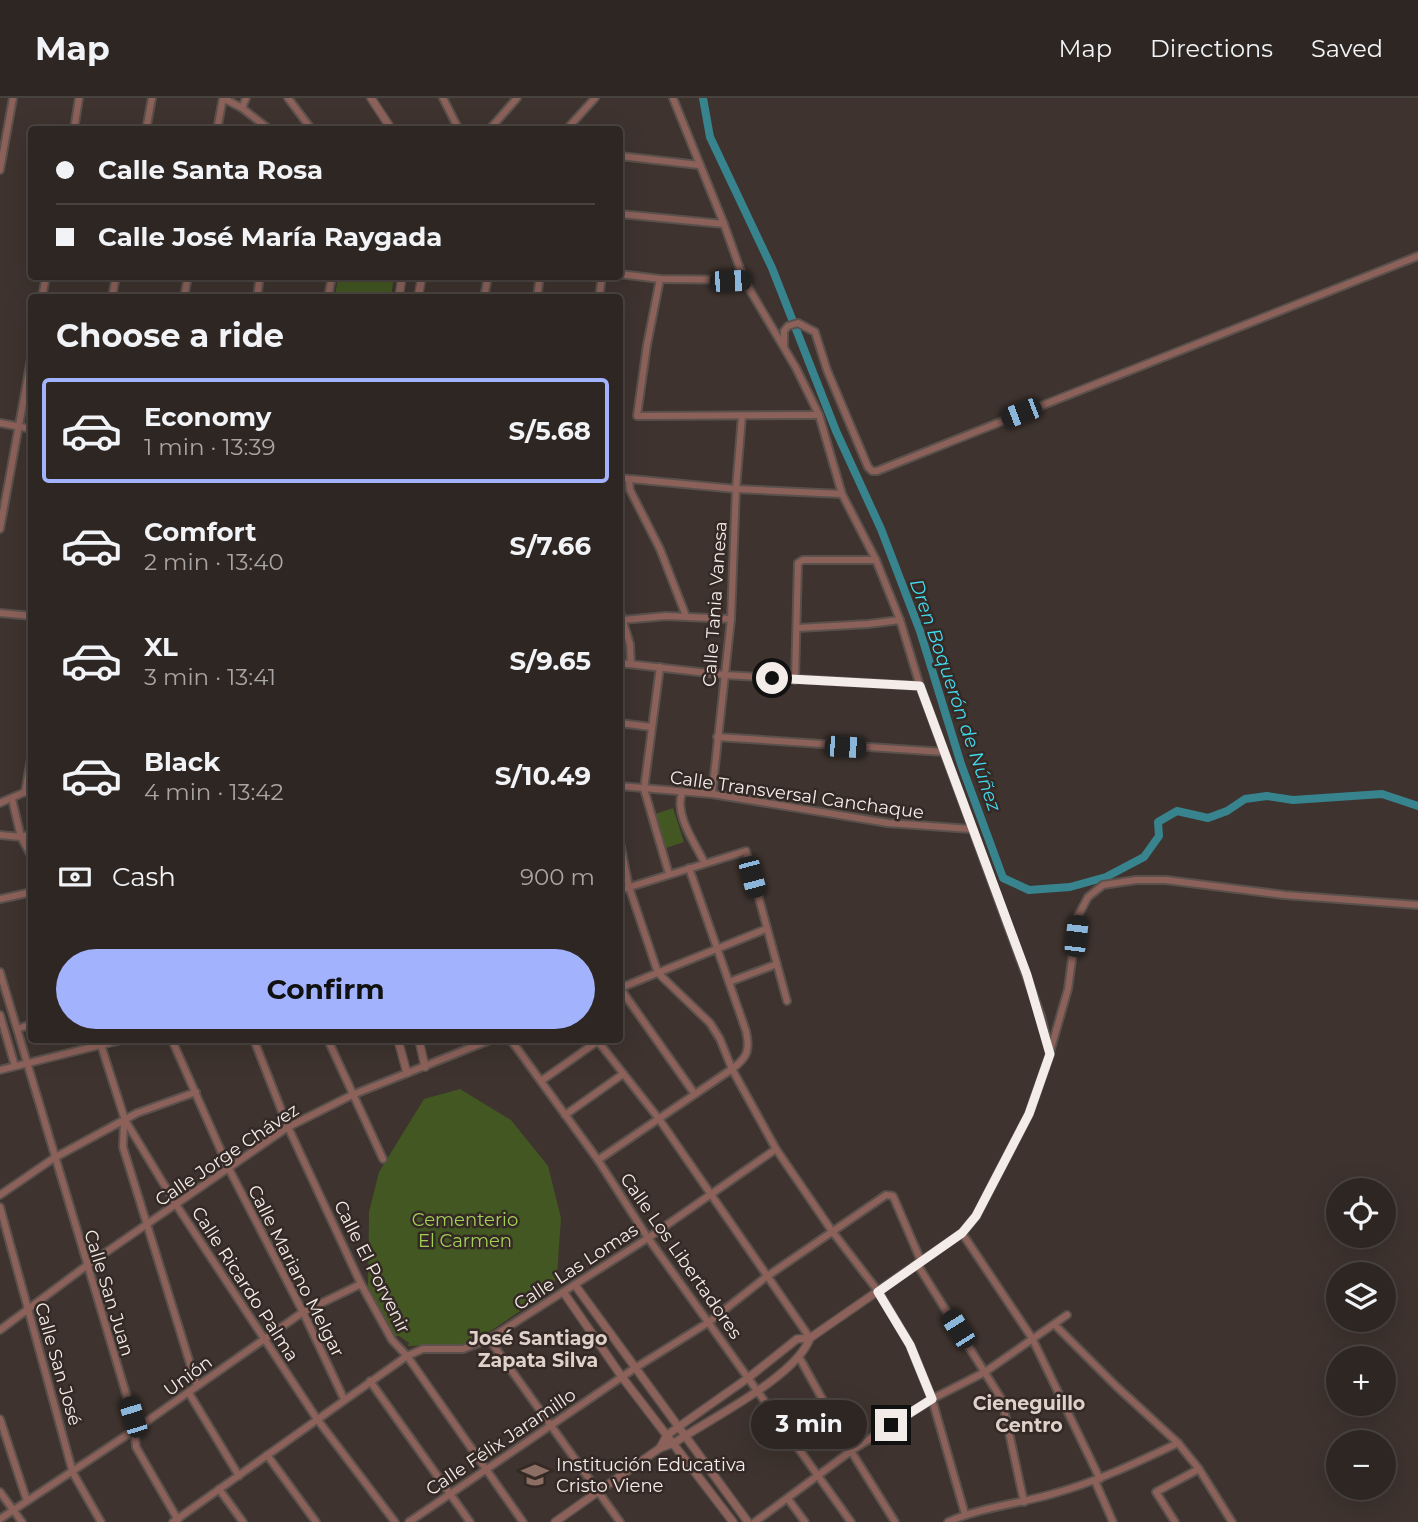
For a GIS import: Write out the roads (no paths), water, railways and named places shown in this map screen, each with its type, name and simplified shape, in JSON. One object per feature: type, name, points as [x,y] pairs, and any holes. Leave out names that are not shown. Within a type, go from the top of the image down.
[{"type":"street","points":[[0,170],[13,98]]},
{"type":"street","points":[[75,126],[79,98]]},
{"type":"street","points":[[147,126],[152,98]]},
{"type":"street","points":[[218,126],[223,98],[242,108],[265,126]]},
{"type":"street","points":[[242,108],[246,98]]},
{"type":"street","points":[[288,98],[309,126]]},
{"type":"street","points":[[371,98],[389,126]]},
{"type":"street","points":[[443,98],[457,126]]},
{"type":"street","points":[[492,126],[517,98]]},
{"type":"street","points":[[570,126],[595,98]]},
{"type":"street","points":[[673,98],[744,280],[785,350],[818,415],[842,494],[876,560],[900,620],[920,686],[971,829],[1027,975],[1050,1054]]},
{"type":"street","points":[[623,156],[699,165]]},
{"type":"street","points":[[623,214],[724,224]]},
{"type":"street","points":[[785,350],[783,338],[788,327],[798,323],[815,332],[827,370],[868,467],[877,471],[1418,256]]},
{"type":"street","points":[[623,274],[660,279],[744,280]]},
{"type":"street","points":[[660,279],[637,416],[818,415]]},
{"type":"street","points":[[0,529],[3,494],[28,372]]},
{"type":"street","name":"Calle Tania Vanesa","points":[[712,794],[731,619],[742,416]]},
{"type":"street","points":[[0,423],[28,429]]},
{"type":"street","points":[[623,478],[736,489],[842,494]]},
{"type":"street","points":[[629,479],[630,490],[660,549],[686,616]]},
{"type":"street","points":[[795,680],[800,561],[876,560]]},
{"type":"street","points":[[0,613],[28,616]]},
{"type":"street","points":[[631,664],[630,644],[623,620],[686,616],[731,619]]},
{"type":"street","points":[[797,628],[900,620]]},
{"type":"street","points":[[623,663],[725,675],[920,686]]},
{"type":"street","points":[[660,667],[644,789],[669,874]]},
{"type":"street","points":[[623,723],[652,727]]},
{"type":"street","points":[[717,737],[944,752]]},
{"type":"street","name":"Calle Transversal Canchaque","points":[[623,786],[712,794],[888,823],[971,829]]},
{"type":"street","points":[[0,803],[28,791]]},
{"type":"street","points":[[682,793],[680,810],[704,862]]},
{"type":"street","points":[[12,799],[28,850]]},
{"type":"street","points":[[0,835],[28,835]]},
{"type":"street","points":[[623,889],[746,851],[787,1001]]},
{"type":"street","points":[[623,858],[629,887],[658,973],[710,1023],[776,1149],[878,1292],[910,1345],[932,1399],[965,1514]]},
{"type":"street","points":[[598,1160],[747,1056],[749,1045],[689,868]]},
{"type":"street","points":[[660,1448],[667,1435],[748,1378],[797,1339],[810,1338],[878,1292],[962,1233],[976,1216],[1029,1114],[1050,1054],[1068,989],[1079,916],[1088,897],[1103,885],[1136,880],[1167,880],[1285,895],[1418,905]]},
{"type":"street","points":[[0,899],[28,893]]},
{"type":"street","points":[[623,987],[766,929]]},
{"type":"street","points":[[729,982],[776,964]]},
{"type":"street","name":"Calle San Juan","points":[[0,972],[133,1417],[136,1447],[176,1521]]},
{"type":"street","points":[[623,992],[694,1093]]},
{"type":"street","points":[[0,1014],[15,1066]]},
{"type":"street","points":[[17,1028],[28,1025]]},
{"type":"street","points":[[0,1070],[109,1043]]},
{"type":"street","name":"Calle Mariano Melgar","points":[[173,1043],[229,1169],[303,1311],[344,1399]]},
{"type":"street","name":"Calle El Porvenir","points":[[255,1043],[288,1127],[361,1284],[392,1340],[407,1356],[523,1522]]},
{"type":"street","points":[[329,1043],[383,1159]]},
{"type":"street","points":[[399,1043],[407,1073]]},
{"type":"street","points":[[420,1043],[425,1067]]},
{"type":"street","name":"Calle Jorge Chávez","points":[[0,1330],[86,1266],[177,1206],[288,1127],[352,1095],[483,1043]]},
{"type":"street","name":"Calle Los Libertadores","points":[[513,1043],[598,1160],[648,1238],[851,1522]]},
{"type":"street","points":[[541,1081],[594,1043]]},
{"type":"street","points":[[600,1043],[659,1119],[810,1338]]},
{"type":"street","name":"Calle Ricardo Palma","points":[[101,1045],[125,1120],[177,1206],[317,1419],[395,1522]]},
{"type":"street","points":[[565,1115],[623,1074]]},
{"type":"street","points":[[0,1195],[54,1158],[137,1113],[195,1092]]},
{"type":"street","points":[[125,1120],[122,1147],[197,1386]]},
{"type":"street","name":"Calle Las Lomas","points":[[176,1521],[407,1356],[423,1349],[463,1349],[489,1339],[648,1238],[776,1149]]},
{"type":"street","name":"Calle Félix Jaramillo","points":[[409,1522],[635,1368],[709,1322],[766,1277],[886,1195],[893,1196],[919,1263]]},
{"type":"street","name":"Calle San José","points":[[0,1208],[73,1472],[102,1522]]},
{"type":"street","points":[[962,1233],[1032,1338],[1098,1480],[1113,1522]]},
{"type":"street","points":[[919,1263],[1002,1400],[1024,1502]]},
{"type":"street","name":"Unión","points":[[0,1519],[189,1393],[303,1311],[361,1284]]},
{"type":"street","points":[[575,1285],[747,1522]]},
{"type":"street","points":[[564,1293],[622,1377],[733,1522]]},
{"type":"street","points":[[755,1522],[851,1451],[932,1399],[985,1372],[1067,1315]]},
{"type":"street","points":[[1055,1325],[1115,1386],[1178,1443],[1199,1469],[1232,1522]]},
{"type":"street","points":[[555,1522],[660,1448],[674,1443],[757,1391],[806,1350],[810,1338]]},
{"type":"street","points":[[489,1339],[620,1522]]},
{"type":"street","points":[[799,1357],[851,1451],[895,1522]]},
{"type":"street","points":[[370,1381],[470,1522]]},
{"type":"street","points":[[189,1393],[239,1476]]},
{"type":"street","points":[[0,1419],[27,1502]]},
{"type":"street","points":[[948,1522],[965,1514],[1024,1502],[1098,1480],[1178,1443]]},
{"type":"street","points":[[267,1455],[316,1522]]},
{"type":"street","points":[[1175,1522],[1156,1492],[1199,1469]]},
{"type":"street","points":[[219,1489],[243,1522]]},
{"type":"street","points":[[0,1492],[22,1522]]},
{"type":"street","points":[[788,1500],[805,1522]]},
{"type":"waterway","name":"Dren Boquerón de Núñez","points":[[703,98],[710,137],[772,268],[836,431],[881,529],[920,631],[961,764],[1003,878],[1029,890],[1070,887],[1106,877],[1144,857],[1159,836],[1158,822],[1177,811],[1208,818],[1227,811],[1245,799],[1267,796],[1293,800],[1382,794],[1418,806]]},
{"type":"place","name":"Institución Educativa Cristo Viene","points":[[535,1475]]},
{"type":"district","name":"José Santiago Zapata Silva","points":[[538,1349]]},
{"type":"district","name":"Cieneguillo Centro","points":[[1029,1414]]},
{"type":"park label","name":"Cementerio El Carmen","points":[[465,1230]]}]
